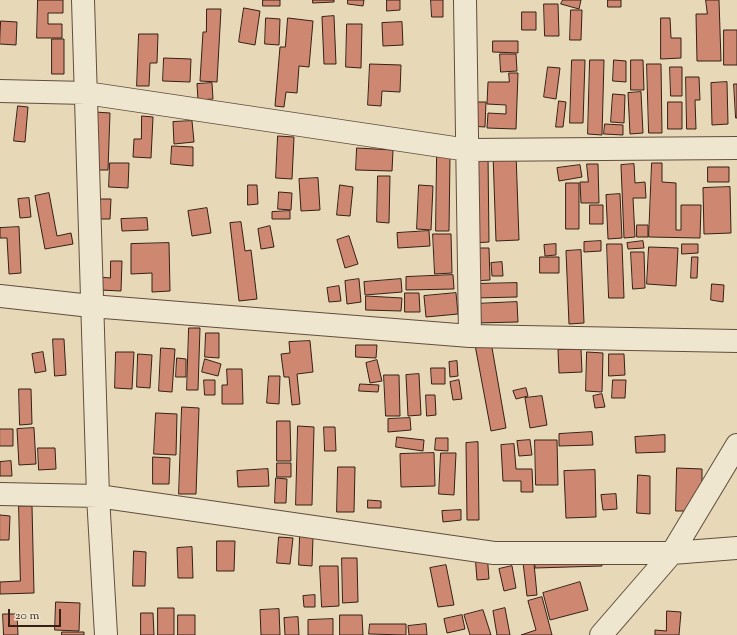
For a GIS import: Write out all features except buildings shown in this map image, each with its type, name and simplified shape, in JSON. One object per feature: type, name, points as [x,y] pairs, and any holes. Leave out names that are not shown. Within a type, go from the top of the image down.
[{"type":"street","points":[[83,0],[91,306],[98,496],[106,635]]},
{"type":"street","points":[[465,0],[470,336]]},
{"type":"street","points":[[0,91],[86,93],[468,150],[737,148]]},
{"type":"street","points":[[0,296],[91,306],[470,336],[737,341]]},
{"type":"street","points":[[601,635],[672,553],[737,445]]},
{"type":"street","points":[[0,494],[98,496],[494,553],[672,553],[737,548]]}]
